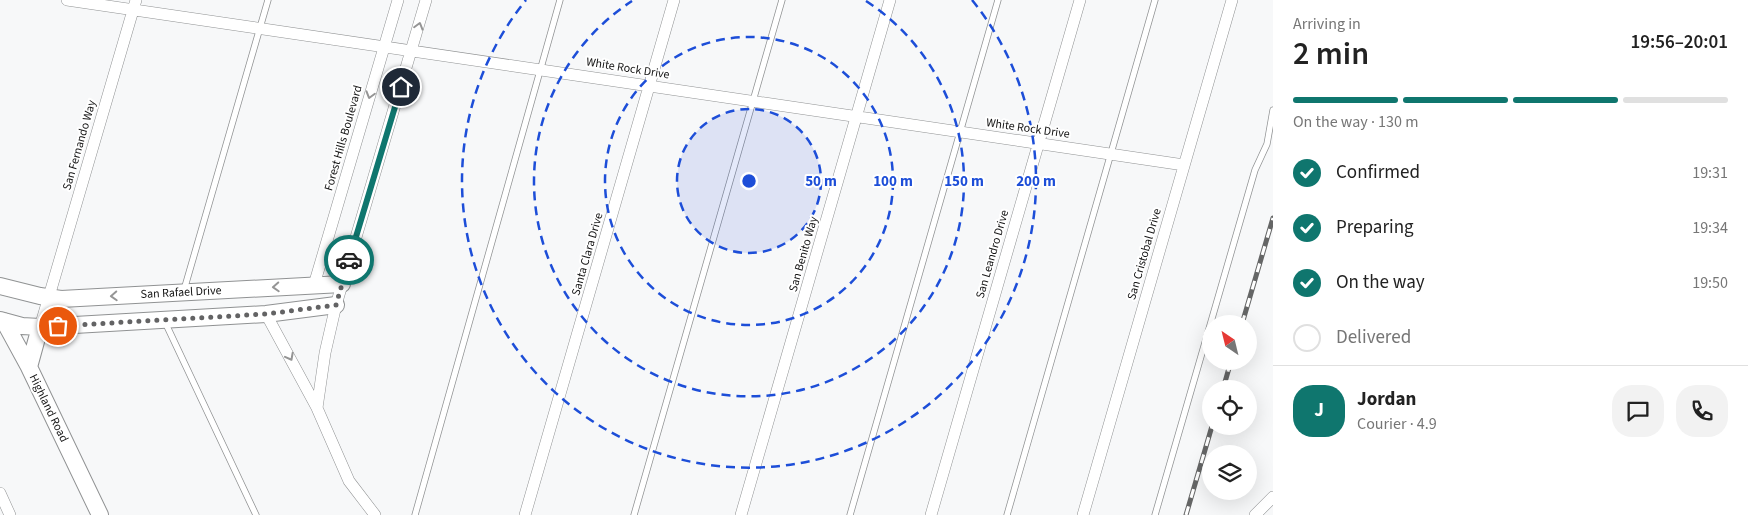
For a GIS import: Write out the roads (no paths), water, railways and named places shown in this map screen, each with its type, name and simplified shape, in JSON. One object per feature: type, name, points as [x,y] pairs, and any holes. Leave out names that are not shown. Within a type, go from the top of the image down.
[{"type":"street","name":"White Rock Drive","points":[[67,0],[134,5],[259,30],[540,68],[1184,165]]},
{"type":"street","name":"Forest Hills Boulevard","points":[[314,285],[398,0]]},
{"type":"street","points":[[318,408],[325,353],[336,305],[426,0]]},
{"type":"street","name":"Santa Clara Drive","points":[[524,515],[674,0]]},
{"type":"street","name":"San Benito Way","points":[[741,515],[890,0]]},
{"type":"street","name":"San Leandro Drive","points":[[931,515],[1080,0]]},
{"type":"street","name":"San Cristobal Drive","points":[[1083,515],[1232,0]]},
{"type":"street","name":"San Fernando Way","points":[[48,298],[134,5]]},
{"type":"street","name":"San Rafael Drive","points":[[0,286],[48,298],[342,284]]},
{"type":"street","name":"Highland Road","points":[[48,298],[29,367],[100,515]]},
{"type":"street","name":"San Rafael Drive","points":[[2,321],[22,326],[40,327],[163,318],[266,314],[336,305]]},
{"type":"street","points":[[266,314],[318,408],[349,481],[375,515]]},
{"type":"street","points":[[2,321],[29,367]]},
{"type":"street","points":[[0,493],[10,515]]},
{"type":"street","points":[[1255,515],[1273,497]]},
{"type":"lane","points":[[183,292],[268,0]]},
{"type":"lane","points":[[415,515],[560,0]]},
{"type":"lane","points":[[634,515],[782,0]]},
{"type":"lane","points":[[850,515],[998,0]]},
{"type":"lane","points":[[1007,515],[1155,0]]},
{"type":"lane","points":[[1155,515],[1255,170],[1266,144],[1273,110]]},
{"type":"lane","points":[[163,318],[256,515]]},
{"type":"railway","points":[[1245,315],[1273,218]]},
{"type":"railway","points":[[1226,380],[1228,370]]},
{"type":"railway","points":[[1186,515],[1209,435]]}]
